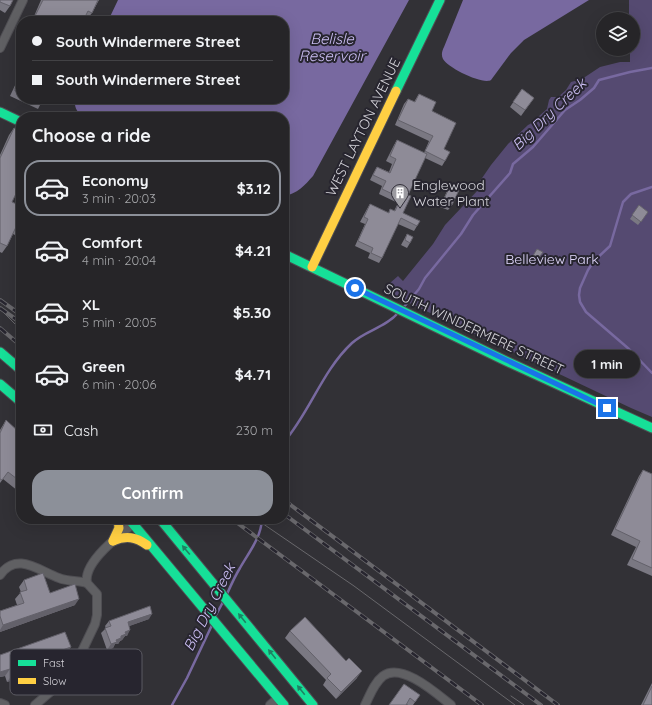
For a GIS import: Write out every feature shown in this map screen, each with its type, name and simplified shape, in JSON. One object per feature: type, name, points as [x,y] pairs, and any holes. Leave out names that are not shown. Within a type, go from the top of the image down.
[{"type":"main road","name":"WEST LAYTON AVENUE","points":[[312,267],[440,0]]},
{"type":"main road","points":[[0,112],[16,120]]},
{"type":"main road","name":"SOUTH WINDERMERE STREET","points":[[289,256],[429,324],[652,428]]},
{"type":"main road","points":[[0,352],[16,366]]},
{"type":"main road","points":[[0,384],[16,398]]},
{"type":"main road","points":[[114,540],[119,528],[119,524]]},
{"type":"main road","points":[[133,524],[284,705]]},
{"type":"main road","points":[[164,524],[313,705]]},
{"type":"main road","points":[[114,540],[124,536],[134,538],[157,553]]},
{"type":"street","points":[[0,48],[23,0]]},
{"type":"street","points":[[87,583],[88,573],[91,566],[128,524]]},
{"type":"street","points":[[0,575],[12,564],[28,564],[66,580],[87,583],[97,594],[97,615],[95,624],[83,649]]},
{"type":"street","points":[[365,705],[374,686],[384,676],[399,673],[414,678],[451,705]]},
{"type":"street","points":[[35,705],[47,695]]},
{"type":"street","points":[[270,705],[278,698]]},
{"type":"street","points":[[0,703],[6,705]]},
{"type":"green space","name":"Belleview Park","points":[[629,0],[652,0],[652,417],[386,292],[390,283],[398,276],[403,281],[433,244],[445,225],[478,190],[480,181],[508,144],[547,109],[551,97],[558,97],[566,90],[571,82],[582,79],[600,67],[620,62],[630,62],[630,56],[640,56],[640,12],[629,12]]},
{"type":"water","name":"Belisle Reservoir","points":[[118,0],[409,0],[313,176],[304,186],[289,195],[289,112],[78,112],[75,104],[289,104],[289,16],[110,16]]},
{"type":"water","points":[[463,0],[589,0],[524,40],[511,53],[491,80],[487,81],[474,78],[458,71],[446,63],[442,58],[443,50]]},
{"type":"building","points":[[0,0],[13,0],[10,6],[0,2]]},
{"type":"building","points":[[43,0],[98,0],[92,13],[88,11],[86,16],[35,16]]},
{"type":"building","points":[[522,89],[534,98],[525,110],[513,102]]},
{"type":"building","points":[[419,94],[436,102],[432,111],[456,123],[444,149],[450,152],[445,161],[425,151],[433,136],[398,120],[408,99],[415,102]]},
{"type":"building","points":[[14,128],[16,129],[16,194],[12,202],[16,204],[16,227],[7,246],[0,243],[0,158]]},
{"type":"building","name":"Englewood Water Plant","points":[[397,140],[427,154],[408,195],[411,196],[403,213],[420,221],[417,226],[401,218],[382,258],[371,253],[373,248],[358,241],[368,219],[364,217],[370,204],[389,213],[390,209],[395,211],[401,198],[382,189],[386,181],[373,175],[377,167],[390,173],[396,159],[390,156]]},
{"type":"building","points":[[450,186],[459,190],[452,205],[443,201]]},
{"type":"building","points":[[639,205],[648,212],[641,222],[632,215]]},
{"type":"building","points":[[407,234],[413,237],[410,243],[405,240]]},
{"type":"building","points":[[537,249],[543,252],[536,262],[531,259]]},
{"type":"building","points":[[6,420],[16,429],[16,478],[8,472],[2,480],[0,479],[0,433]]},
{"type":"building","points":[[643,470],[652,474],[652,568],[632,559],[640,541],[615,529]]},
{"type":"building","points":[[43,573],[50,593],[75,584],[79,599],[3,625],[0,611],[24,603],[20,592],[27,590],[24,580]]},
{"type":"building","points":[[150,606],[152,614],[128,622],[130,630],[125,632],[126,634],[121,636],[121,638],[116,640],[117,642],[111,644],[105,628],[111,626],[109,621]]},
{"type":"building","points":[[305,617],[346,661],[349,658],[362,671],[341,692],[327,678],[331,674],[290,631]]},
{"type":"building","points":[[65,632],[71,647],[65,649],[17,649]]},
{"type":"building","points":[[10,651],[10,669],[0,672],[0,655]]},
{"type":"building","points":[[404,684],[420,695],[415,702],[410,698],[406,705],[389,705]]},
{"type":"building","points":[[652,686],[652,705],[643,705]]},
{"type":"waterway","name":"Big Dry Creek","points":[[403,308],[461,234],[473,215],[510,173],[513,164],[533,147],[565,110],[594,88],[599,80],[652,68]]},
{"type":"waterway","points":[[652,187],[631,194],[623,202],[610,246],[594,261],[588,270],[580,288],[579,295],[580,302],[586,312],[629,349],[652,373]]},
{"type":"waterway","name":"Big Dry Creek","points":[[289,435],[332,366],[342,354],[357,339],[381,326],[398,313]]},
{"type":"waterway","name":"Big Dry Creek","points":[[227,594],[236,574],[257,539],[261,524]]},
{"type":"waterway","name":"Big Dry Creek","points":[[216,615],[223,602]]},
{"type":"waterway","name":"Big Dry Creek","points":[[172,705],[187,678],[212,625]]},
{"type":"tram line","points":[[0,309],[16,325]]},
{"type":"tram line","points":[[263,524],[354,586],[515,705]]},
{"type":"tram line","points":[[511,696],[524,705]]},
{"type":"railway","points":[[0,300],[16,311]]},
{"type":"railway","points":[[0,308],[16,319]]},
{"type":"railway","points":[[0,328],[16,342]]},
{"type":"railway","points":[[289,504],[558,705]]},
{"type":"railway","points":[[289,518],[541,705]]},
{"type":"railway","points":[[239,524],[482,705]]},
{"type":"traffic: fast","points":[[396,91],[440,0]]},
{"type":"traffic: fast","points":[[0,112],[16,120]]},
{"type":"traffic: fast","points":[[289,256],[506,361],[652,428]]},
{"type":"traffic: fast","points":[[0,352],[16,366]]},
{"type":"traffic: fast","points":[[0,384],[16,398]]},
{"type":"traffic: fast","points":[[133,524],[284,705]]},
{"type":"traffic: fast","points":[[164,524],[313,705]]},
{"type":"traffic: slow","points":[[312,267],[396,91]]},
{"type":"traffic: slow","points":[[113,541],[119,528],[119,524]]},
{"type":"traffic: slow","points":[[113,541],[122,538],[131,538],[139,540],[147,545]]},
{"type":"place","name":"Englewood Water Plant","points":[[400,208]]},
{"type":"route","points":[[355,288],[607,408]]}]
